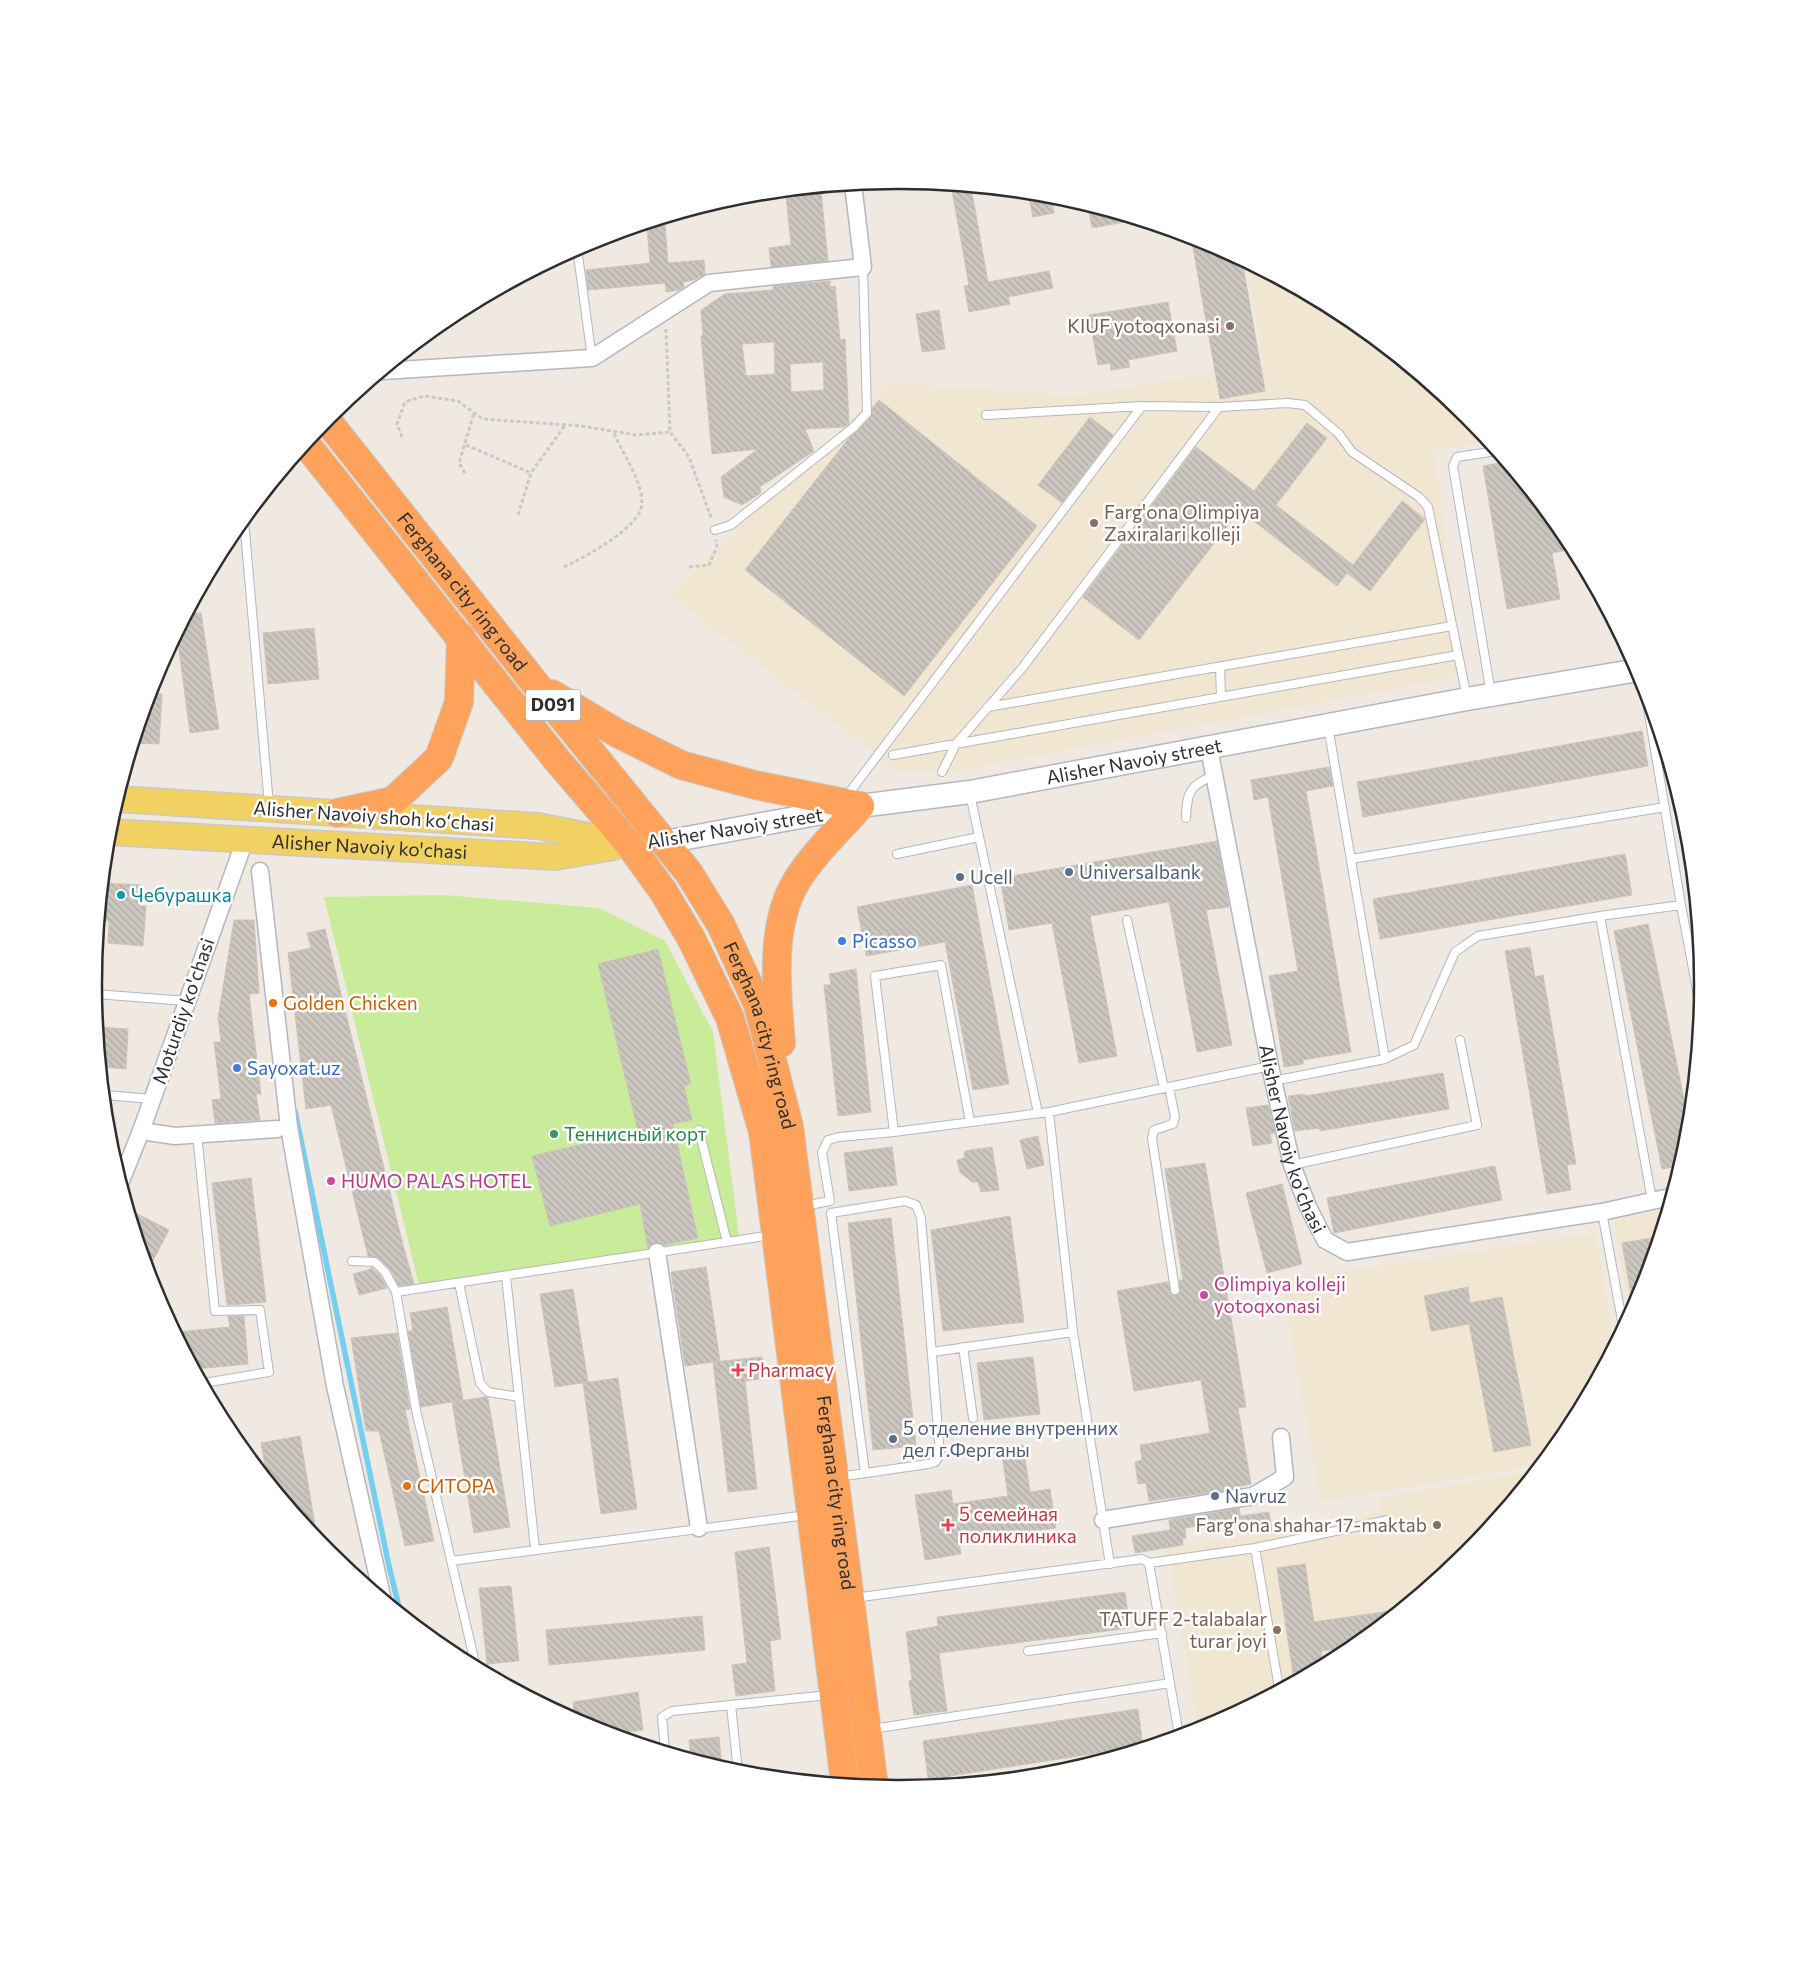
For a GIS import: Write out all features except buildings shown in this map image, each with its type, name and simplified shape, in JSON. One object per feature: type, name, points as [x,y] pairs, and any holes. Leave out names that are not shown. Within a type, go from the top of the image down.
[{"type":"highway","name":"Ferghana city ring road","points":[[331,425],[534,682],[689,872],[721,925],[758,1005],[789,1126],[873,1779]]},
{"type":"highway","name":"Ferghana city ring road","points":[[310,449],[563,767],[629,844],[663,891],[691,938],[730,1018],[763,1132],[844,1778]]},
{"type":"highway","points":[[337,814],[393,801],[439,758],[459,702],[461,638]]},
{"type":"highway","points":[[534,682],[617,733],[681,765],[755,785],[851,805],[796,883],[783,914],[777,953],[776,990],[789,1126]]},
{"type":"main road","name":"Alisher Navoiy shoh koʻchasi","points":[[125,799],[538,826],[629,844]]},
{"type":"main road","name":"Alisher Navoiy ko'chasi","points":[[117,832],[555,857],[629,844]]},
{"type":"main road","name":"Alisher Navoiy street","points":[[629,844],[665,842]]},
{"type":"street","points":[[392,370],[592,358],[709,283],[863,267],[854,190]]},
{"type":"street","name":"Alisher Navoiy street","points":[[665,842],[851,805],[970,792],[1491,695],[1629,672]]},
{"type":"street","name":"Alisher Navoiy ko'chasi","points":[[1210,748],[1272,1074],[1292,1165],[1308,1206],[1325,1240],[1347,1252],[1602,1212],[1664,1198]]},
{"type":"street","name":"Moturdiy ko'chasi","points":[[125,1170],[141,1132],[245,840]]},
{"type":"street","points":[[260,871],[289,1127],[335,1386],[380,1588]]},
{"type":"street","points":[[141,1132],[175,1136],[280,1128],[327,1378],[372,1581]]},
{"type":"street","points":[[657,1252],[699,1528]]},
{"type":"street","points":[[1103,1520],[1253,1496],[1285,1477],[1282,1437]]},
{"type":"lane","points":[[578,256],[592,358]]},
{"type":"lane","points":[[715,530],[731,525],[854,427],[867,413],[863,267]]},
{"type":"lane","points":[[986,415],[1142,406],[1219,407],[1288,403],[1305,405],[1339,434],[1352,452],[1420,497],[1428,507],[1467,700]]},
{"type":"lane","points":[[851,805],[1142,406]]},
{"type":"lane","points":[[942,772],[956,744],[1022,667],[1219,407]]},
{"type":"lane","points":[[1490,452],[1457,457],[1452,466],[1491,695]]},
{"type":"lane","points":[[245,531],[270,809]]},
{"type":"lane","points":[[988,707],[1452,626]]},
{"type":"lane","points":[[892,755],[1458,655]]},
{"type":"lane","points":[[1220,667],[1221,697]]},
{"type":"lane","points":[[1328,726],[1384,1059]]},
{"type":"lane","points":[[1651,729],[1694,972]]},
{"type":"lane","points":[[1186,818],[1187,798],[1194,785],[1215,774]]},
{"type":"lane","points":[[970,792],[1038,1113]]},
{"type":"lane","points":[[1350,859],[1664,807]]},
{"type":"lane","points":[[897,854],[979,837]]},
{"type":"lane","points":[[865,1473],[830,1201],[822,1153],[828,1140],[839,1137],[894,1132],[1049,1112],[1166,1088],[1384,1059],[1414,1044],[1455,952],[1478,936],[1681,905]]},
{"type":"lane","points":[[1600,916],[1652,1200]]},
{"type":"lane","points":[[1127,920],[1166,1088],[1175,1116],[1173,1124],[1154,1130],[1152,1138],[1176,1290]]},
{"type":"lane","points":[[894,1132],[875,976],[941,965],[970,1122]]},
{"type":"lane","points":[[102,995],[187,1001]]},
{"type":"lane","points":[[1292,1165],[1477,1125],[1460,1040]]},
{"type":"lane","points":[[110,1095],[152,1099]]},
{"type":"lane","points":[[1049,1112],[1074,1332],[1110,1564]]},
{"type":"lane","points":[[699,1130],[727,1242]]},
{"type":"lane","points":[[197,1134],[215,1311],[260,1310],[269,1372],[209,1382]]},
{"type":"lane","points":[[800,1207],[830,1201]]},
{"type":"lane","points":[[831,1213],[905,1201],[916,1205],[921,1218],[940,1455],[936,1462],[928,1464],[835,1476]]},
{"type":"lane","points":[[1602,1212],[1620,1316]]},
{"type":"lane","points":[[396,1292],[776,1234]]},
{"type":"lane","points":[[352,1261],[375,1262],[385,1272],[396,1292],[416,1410],[473,1656]]},
{"type":"lane","points":[[506,1276],[535,1549]]},
{"type":"lane","points":[[458,1283],[480,1383],[488,1392],[519,1397]]},
{"type":"lane","points":[[932,1352],[1074,1332]]},
{"type":"lane","points":[[963,1347],[973,1418]]},
{"type":"lane","points":[[451,1561],[811,1514]]},
{"type":"lane","points":[[850,1599],[1142,1559],[1149,1563],[1256,1548],[1388,1520]]},
{"type":"lane","points":[[1256,1548],[1278,1682]]},
{"type":"lane","points":[[1149,1563],[1178,1728]]},
{"type":"lane","points":[[1028,1651],[1162,1633]]},
{"type":"lane","points":[[867,1730],[1170,1683]]},
{"type":"lane","points":[[664,1744],[662,1718],[672,1711],[834,1694]]},
{"type":"lane","points":[[731,1705],[737,1763]]},
{"type":"path","points":[[665,311],[670,380],[670,432],[689,457],[715,530],[717,546],[709,565],[689,567]]},
{"type":"path","points":[[402,437],[397,424],[405,402],[424,396],[458,401],[483,419],[565,425],[636,435],[670,432]]},
{"type":"path","points":[[465,473],[459,463],[466,445],[474,413]]},
{"type":"path","points":[[518,515],[531,473],[565,425]]},
{"type":"path","points":[[564,567],[594,553],[637,518],[642,504],[634,473],[620,450],[613,431]]},
{"type":"path","points":[[466,445],[531,473]]},
{"type":"shaded area","name":"Farg'ona Olimpiya Zaxiralari kolleji","points":[[1247,270],[1296,295],[1382,353],[1423,386],[1461,421],[1481,442],[1434,451],[1463,676],[960,770],[896,770],[670,595],[888,383],[1080,396],[1264,364]]},
{"type":"shaded area","points":[[1660,1211],[1651,1240],[1628,1300],[1613,1220]]},
{"type":"shaded area","points":[[1596,1233],[1612,1333],[1587,1382],[1530,1467],[1321,1502],[1281,1281]]},
{"type":"shaded area","name":"TATUFF 2-talabalar turar joyi","points":[[1526,1472],[1496,1509],[1461,1547],[1423,1582],[1382,1615],[1296,1673],[1250,1697],[1197,1721],[1167,1549],[1382,1512],[1380,1498]]},
{"type":"green space","name":"Теннисный корт","points":[[444,895],[599,908],[665,941],[713,1032],[739,1236],[419,1285],[324,897]]},
{"type":"waterway","points":[[295,1111],[398,1602]]},
{"type":"place","name":"KIUF yotoqxonasi","points":[[1230,326]]},
{"type":"place","name":"Farg'ona Olimpiya Zaxiralari kolleji","points":[[1094,523]]},
{"type":"place","name":"Universalbank","points":[[1069,872]]},
{"type":"place","name":"Ucell","points":[[960,877]]},
{"type":"place","name":"Чебурашка","points":[[121,895]]},
{"type":"place","name":"Picasso","points":[[842,941]]},
{"type":"place","name":"Golden Chicken","points":[[273,1003]]},
{"type":"place","name":"Sayoxat.uz","points":[[237,1068]]},
{"type":"place","name":"Теннисный корт","points":[[554,1134]]},
{"type":"place","name":"HUMO PALAS HOTEL","points":[[331,1181]]},
{"type":"place","name":"Olimpiya kolleji yotoqxonasi","points":[[1204,1295]]},
{"type":"place","name":"Pharmacy","points":[[738,1370]]},
{"type":"place","name":"5 отделение внутренних дел г.Ферганы","points":[[893,1439]]},
{"type":"place","name":"СИТОРА","points":[[407,1486]]},
{"type":"place","name":"Navruz","points":[[1215,1496]]},
{"type":"place","name":"5 семейная поликлиника","points":[[948,1525]]},
{"type":"place","name":"Farg'ona shahar 17-maktab","points":[[1437,1525]]},
{"type":"place","name":"TATUFF 2-talabalar turar joyi","points":[[1277,1630]]}]
